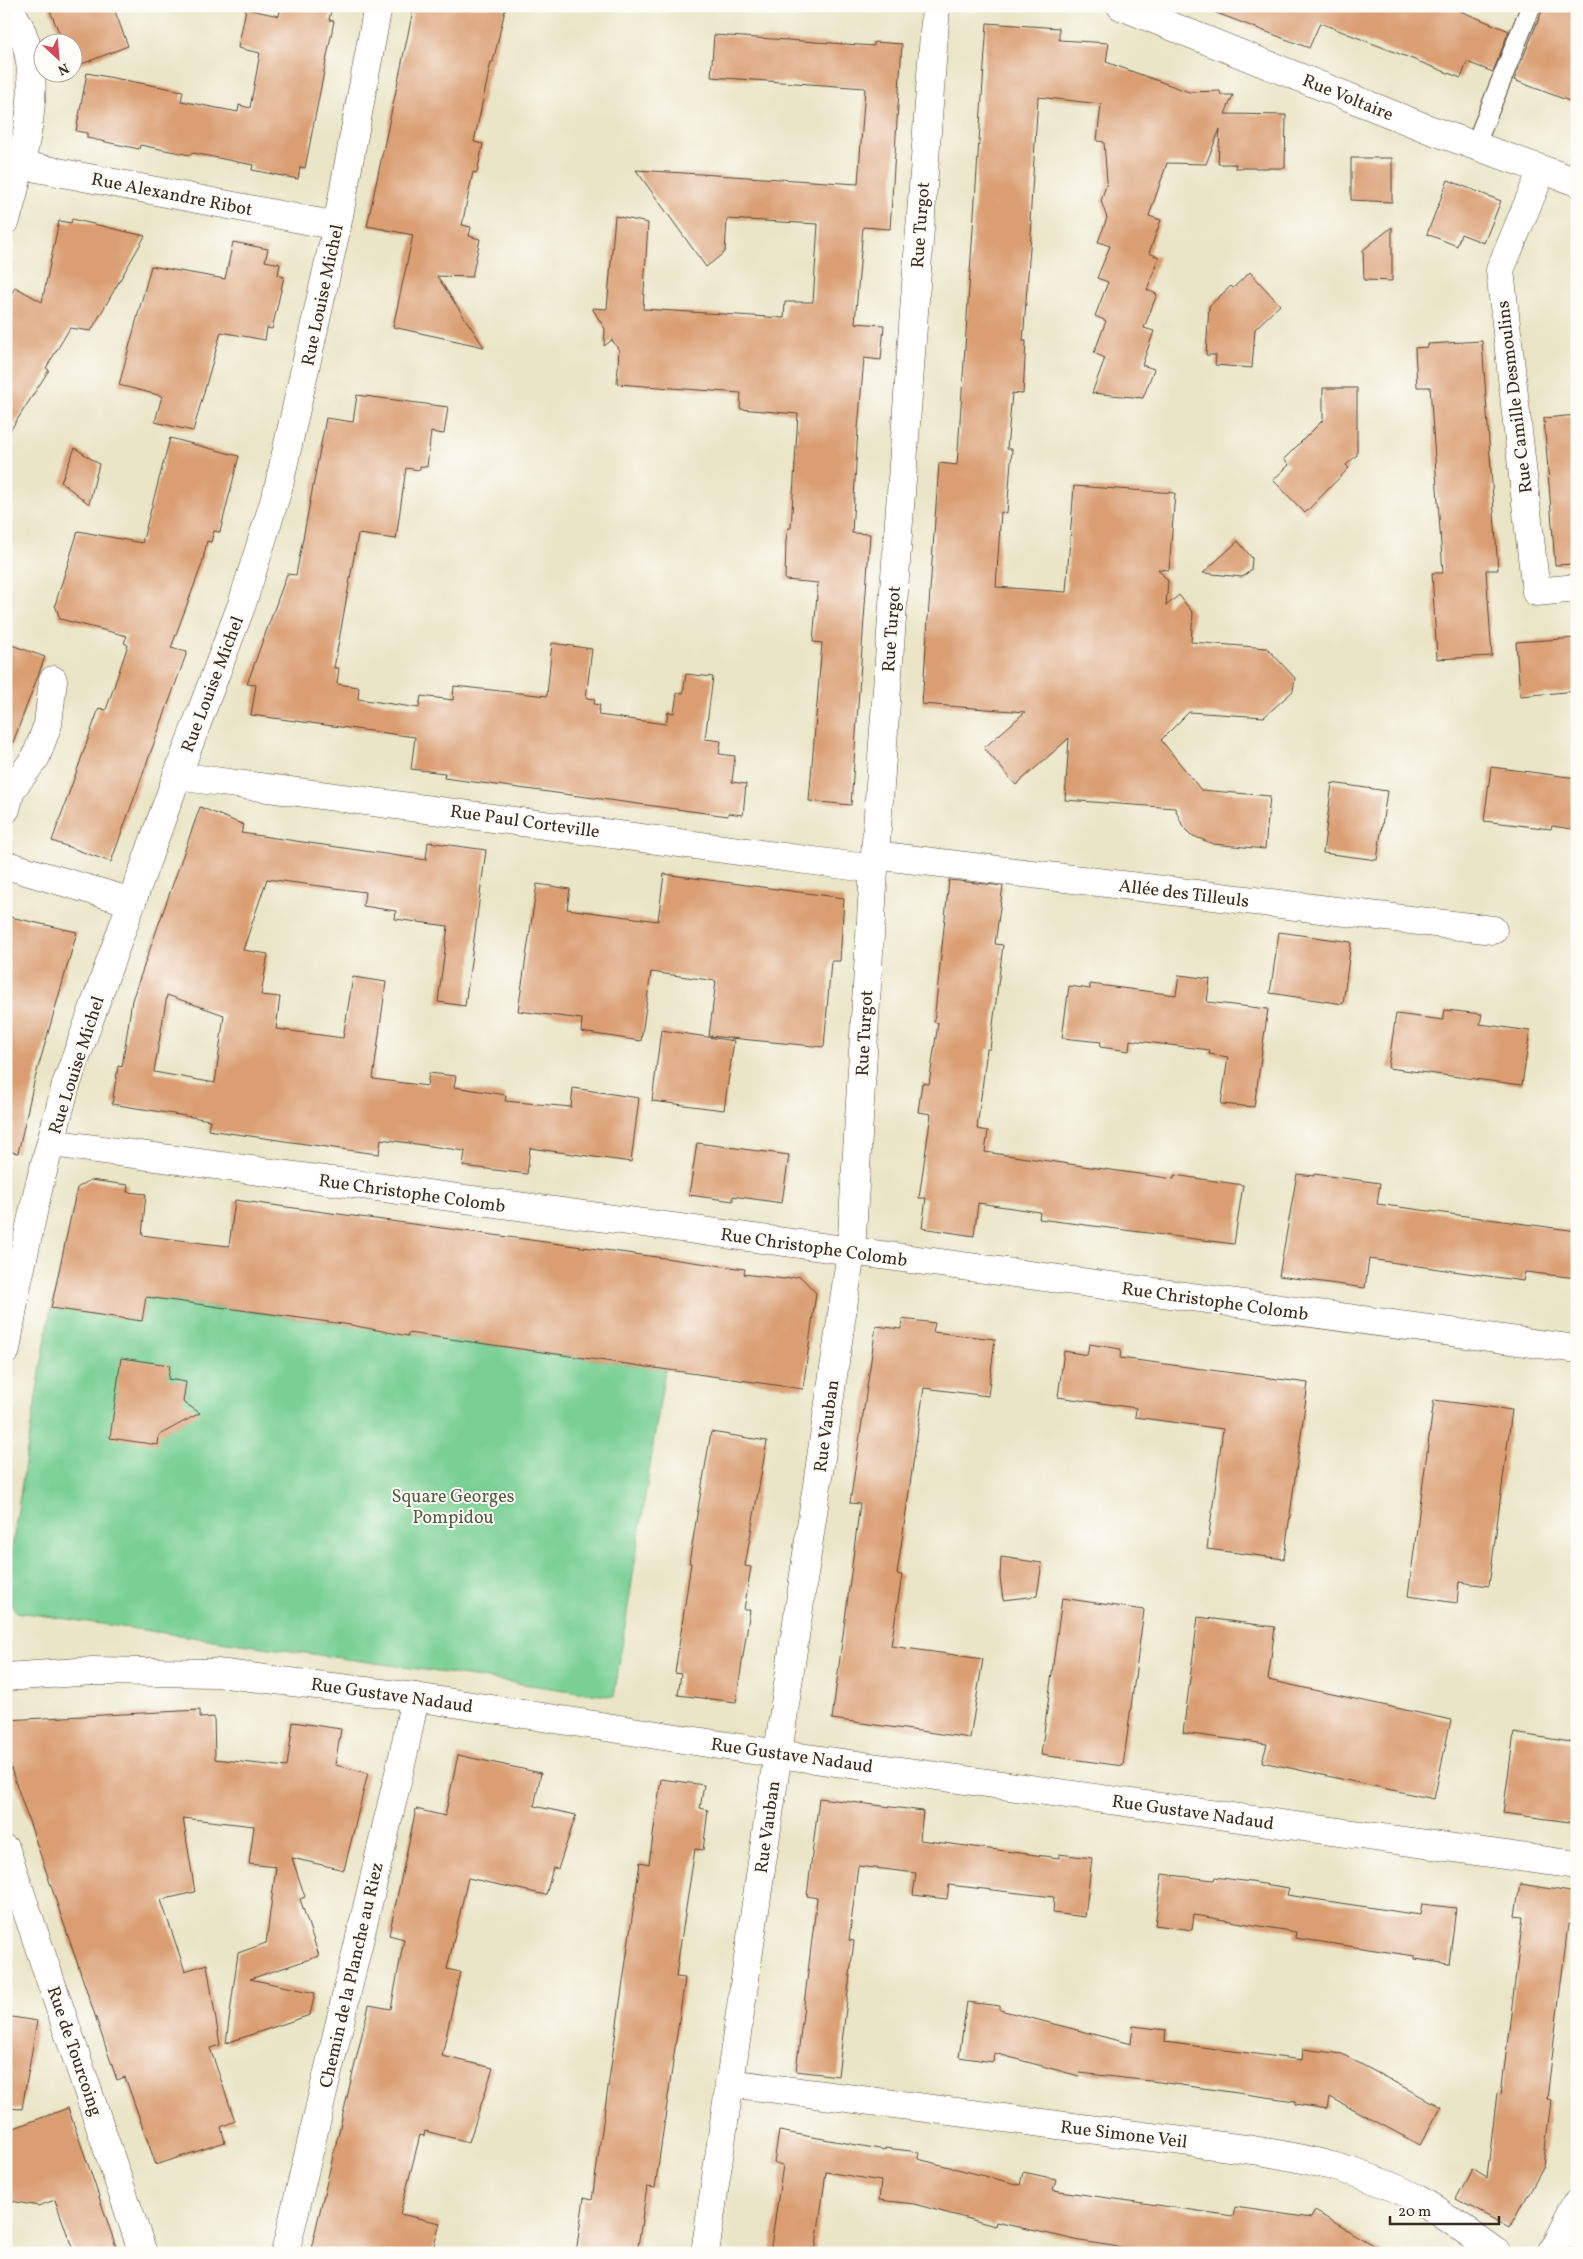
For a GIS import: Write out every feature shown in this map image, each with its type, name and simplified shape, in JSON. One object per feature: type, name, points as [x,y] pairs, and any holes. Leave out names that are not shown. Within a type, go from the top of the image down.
[{"type":"street","points":[[6,220],[13,163],[31,114],[33,80],[28,52],[20,28],[7,6]]},
{"type":"street","name":"Rue Louise Michel","points":[[6,1350],[16,1290],[66,1085],[262,545],[296,415],[338,226],[378,6]]},
{"type":"street","name":"Rue Turgot","points":[[851,1252],[874,862],[936,6]]},
{"type":"street","name":"Rue Voltaire","points":[[1121,6],[1348,98],[1577,182]]},
{"type":"street","name":"Rue Alexandre Ribot","points":[[13,163],[338,226]]},
{"type":"street","name":"Rue Camille Desmoulins","points":[[1542,170],[1500,270],[1536,592],[1577,588]]},
{"type":"street","points":[[6,809],[11,790],[36,757],[48,724],[52,680]]},
{"type":"street","name":"Rue Paul Corteville","points":[[177,776],[874,862]]},
{"type":"street","name":"Allée des Tilleuls","points":[[874,862],[1493,930]]},
{"type":"street","points":[[6,865],[132,902]]},
{"type":"street","name":"Rue Christophe Colomb","points":[[51,1143],[1577,1349]]},
{"type":"street","name":"Rue Vauban","points":[[704,2253],[851,1252]]},
{"type":"street","name":"Rue Gustave Nadaud","points":[[6,1677],[93,1671],[217,1673],[415,1697],[778,1754],[1577,1865]]},
{"type":"street","name":"Chemin de la Planche au Riez","points":[[286,2253],[404,1752],[415,1697]]},
{"type":"street","name":"Rue de Tourcoing","points":[[6,1850],[143,2253]]},
{"type":"street","name":"Rue Simone Veil","points":[[730,2084],[1253,2150],[1314,2161],[1367,2176],[1394,2187],[1435,2210],[1497,2253]]},
{"type":"street","points":[[1551,2253],[1577,2203]]},
{"type":"lane","points":[[1475,146],[1530,6]]},
{"type":"green space","name":"Square Georges Pompidou","points":[[146,1297],[665,1369],[614,1697],[17,1612],[6,1599],[6,1588],[51,1308],[142,1321]]},
{"type":"building","points":[[48,6],[113,6],[128,46],[82,64],[82,32],[59,32]]},
{"type":"building","points":[[281,6],[332,6],[329,20],[334,21],[305,168],[300,167],[298,179],[252,170],[253,165],[193,153],[190,155],[140,145],[139,149],[87,138],[87,133],[76,131],[87,73],[183,91],[181,101],[238,112],[239,105],[250,108],[260,53],[238,48],[246,9],[279,16]]},
{"type":"building","points":[[414,6],[506,6],[493,62],[491,62],[474,142],[483,144],[477,173],[473,172],[462,225],[471,227],[469,236],[480,239],[472,277],[437,276],[484,347],[393,327],[413,235],[367,226]]},
{"type":"building","points":[[1207,6],[1448,6],[1509,31],[1493,72],[1467,62],[1461,78],[1320,23],[1309,48],[1206,9]]},
{"type":"building","points":[[1544,6],[1577,6],[1577,104],[1514,80]]},
{"type":"building","points":[[987,23],[1059,28],[1059,40],[1109,43],[1106,62],[1189,92],[1220,91],[1221,95],[1233,95],[1225,114],[1286,115],[1285,168],[1235,168],[1236,164],[1218,164],[1220,129],[1206,164],[1167,163],[1149,216],[1161,220],[1149,253],[1159,257],[1147,290],[1157,294],[1144,328],[1154,331],[1142,365],[1154,369],[1143,398],[1092,393],[1105,358],[1094,353],[1106,321],[1095,316],[1108,282],[1097,278],[1110,246],[1098,242],[1107,218],[1101,201],[1107,182],[1104,142],[1097,141],[1101,104],[1038,97],[1030,221],[1032,221],[1023,341],[1026,341],[1023,394],[1012,393],[1007,449],[1012,449],[1007,513],[1001,512],[996,587],[1066,592],[1074,486],[1175,493],[1169,570],[1158,569],[1168,581],[1166,606],[1179,595],[1193,613],[1191,642],[1267,648],[1295,678],[1293,691],[1264,717],[1189,712],[1161,740],[1201,790],[1270,796],[1265,849],[1213,844],[1191,835],[1183,827],[1175,808],[1065,800],[1069,738],[1016,785],[984,748],[1025,712],[922,704],[939,463],[957,465]]},
{"type":"building","points":[[714,35],[874,46],[874,42],[902,44],[890,229],[863,227],[855,323],[884,325],[881,360],[864,358],[858,429],[852,533],[870,534],[851,805],[809,801],[822,643],[813,642],[818,583],[785,580],[786,540],[788,528],[791,528],[798,414],[740,409],[741,393],[617,384],[619,350],[612,340],[604,346],[605,329],[592,308],[607,309],[615,216],[648,223],[643,309],[784,318],[785,302],[813,302],[818,224],[727,219],[725,252],[706,267],[636,170],[858,184],[865,88],[711,77]]},
{"type":"building","points":[[1351,158],[1392,158],[1392,202],[1351,200]]},
{"type":"building","points":[[1448,180],[1501,201],[1484,243],[1461,234],[1457,246],[1427,234]]},
{"type":"building","points":[[72,219],[145,236],[91,331],[70,328],[46,368],[49,370],[6,437],[6,305],[15,287],[42,302],[59,221],[71,223]]},
{"type":"building","points":[[1392,227],[1392,281],[1364,280],[1363,250]]},
{"type":"building","points":[[233,242],[268,249],[265,261],[280,264],[278,275],[284,277],[272,329],[267,328],[265,340],[221,332],[193,431],[155,422],[162,396],[119,385],[151,266],[225,279]]},
{"type":"building","points":[[1250,272],[1280,305],[1255,329],[1252,368],[1215,365],[1216,355],[1206,355],[1209,306]]},
{"type":"building","points":[[1482,341],[1498,570],[1486,570],[1492,656],[1437,659],[1432,573],[1443,573],[1430,387],[1417,387],[1415,348],[1428,347],[1428,344]]},
{"type":"building","points":[[1323,388],[1357,388],[1357,455],[1346,465],[1349,468],[1305,513],[1273,480],[1289,465],[1284,459],[1323,420]]},
{"type":"building","points":[[357,395],[448,407],[444,434],[431,432],[427,467],[420,466],[420,470],[406,468],[396,539],[358,534],[334,668],[339,668],[337,684],[359,687],[358,699],[419,708],[421,696],[453,700],[454,686],[547,696],[552,643],[592,649],[586,698],[595,699],[594,704],[600,705],[598,715],[666,724],[668,712],[674,713],[677,693],[683,693],[686,674],[713,677],[705,739],[721,741],[719,754],[735,756],[732,782],[746,784],[743,815],[728,813],[728,816],[444,778],[445,773],[411,769],[415,737],[251,715],[256,685],[247,684],[287,574],[296,575],[326,418],[353,422]]},
{"type":"building","points":[[1577,415],[1577,564],[1555,565],[1544,418]]},
{"type":"building","points":[[170,438],[239,456],[220,532],[214,531],[211,542],[207,541],[202,564],[171,648],[187,652],[111,862],[52,841],[99,708],[106,710],[128,645],[124,643],[127,636],[60,619],[55,605],[78,531],[142,543]]},
{"type":"building","points":[[75,448],[99,464],[89,504],[61,482]]},
{"type":"building","points":[[1238,541],[1252,558],[1251,570],[1242,577],[1203,573]]},
{"type":"building","points":[[1577,638],[1577,691],[1520,696],[1516,642]]},
{"type":"building","points":[[6,643],[45,657],[9,753],[6,752]]},
{"type":"building","points":[[1491,767],[1577,778],[1577,818],[1574,818],[1572,829],[1552,826],[1551,829],[1484,821]]},
{"type":"building","points":[[1332,783],[1387,791],[1377,860],[1323,853]]},
{"type":"building","points":[[200,807],[244,825],[241,833],[426,860],[428,842],[486,850],[465,1006],[438,1002],[448,926],[395,919],[396,911],[363,906],[365,892],[267,879],[243,950],[268,954],[261,995],[280,997],[276,1029],[343,1038],[353,977],[386,982],[373,1079],[427,1086],[429,1073],[456,1076],[454,1087],[506,1095],[505,1101],[571,1107],[573,1088],[639,1098],[631,1162],[530,1148],[527,1174],[463,1166],[465,1151],[381,1139],[379,1154],[362,1152],[208,1130],[210,1120],[112,1104],[118,1066],[122,1067],[132,1000]],"holes":[[[167,995],[224,1015],[215,1083],[154,1072]]]},
{"type":"building","points":[[664,874],[844,898],[840,961],[831,961],[824,1047],[709,1036],[716,981],[651,972],[641,1041],[581,1032],[582,1019],[518,1011],[537,884],[570,889],[567,909],[658,921]]},
{"type":"building","points":[[949,880],[1003,886],[995,944],[1003,945],[990,1049],[987,1049],[977,1129],[988,1131],[985,1152],[1174,1179],[1174,1175],[1243,1185],[1234,1244],[1039,1219],[1040,1212],[978,1203],[974,1236],[922,1228],[926,1198],[919,1198],[931,1114],[918,1112],[922,1083],[929,1084],[938,1023],[934,1022]]},
{"type":"building","points":[[6,916],[77,932],[34,1082],[18,1153],[6,1151]]},
{"type":"building","points":[[1279,932],[1351,942],[1343,1004],[1270,993]]},
{"type":"building","points":[[1179,975],[1210,979],[1207,1002],[1268,1009],[1254,1107],[1221,1104],[1228,1057],[1209,1054],[1210,1050],[1130,1040],[1129,1051],[1100,1047],[1101,1042],[1062,1038],[1069,986],[1090,989],[1090,984],[1176,995]]},
{"type":"building","points":[[1445,1010],[1482,1014],[1480,1024],[1530,1031],[1522,1085],[1388,1068],[1396,1014],[1443,1020]]},
{"type":"building","points":[[661,1030],[734,1041],[724,1110],[652,1101]]},
{"type":"building","points":[[697,1143],[789,1155],[782,1203],[733,1196],[733,1201],[689,1195]]},
{"type":"building","points":[[1297,1174],[1314,1176],[1314,1174],[1380,1183],[1377,1204],[1577,1231],[1577,1278],[1525,1272],[1523,1281],[1369,1259],[1365,1288],[1279,1276]]},
{"type":"building","points":[[90,1180],[128,1185],[127,1192],[146,1194],[142,1235],[229,1246],[235,1200],[745,1269],[744,1274],[784,1279],[800,1276],[816,1293],[803,1389],[408,1333],[408,1336],[351,1325],[146,1297],[142,1321],[51,1308],[77,1188]]},
{"type":"building","points":[[902,1319],[935,1323],[933,1332],[995,1339],[988,1396],[924,1388],[897,1574],[902,1575],[891,1646],[983,1659],[970,1738],[832,1719],[860,1504],[850,1503],[876,1326],[901,1329]]},
{"type":"building","points":[[1089,1344],[1121,1349],[1120,1358],[1308,1383],[1284,1559],[1207,1549],[1223,1429],[1135,1417],[1136,1408],[1058,1397],[1064,1351],[1087,1355]]},
{"type":"building","points":[[121,1358],[170,1365],[168,1379],[186,1382],[183,1402],[200,1413],[159,1435],[158,1445],[110,1438]]},
{"type":"building","points":[[1434,1400],[1512,1410],[1489,1586],[1459,1582],[1457,1603],[1408,1596]]},
{"type":"building","points":[[711,1432],[767,1441],[745,1566],[751,1567],[744,1610],[750,1610],[736,1702],[678,1695],[681,1674],[675,1673],[691,1563],[689,1563]]},
{"type":"building","points":[[1001,1557],[1042,1563],[1037,1596],[1003,1600],[1000,1577]]},
{"type":"building","points":[[1062,1598],[1144,1610],[1123,1766],[1041,1755]]},
{"type":"building","points":[[1198,1617],[1275,1627],[1268,1680],[1451,1720],[1434,1799],[1262,1762],[1267,1744],[1183,1733]]},
{"type":"building","points":[[200,1710],[200,1718],[214,1717],[215,1759],[287,1767],[293,1722],[341,1729],[335,1765],[368,1773],[344,1870],[292,1858],[305,1897],[300,1899],[319,1956],[250,1979],[315,1993],[310,2015],[226,2043],[238,1953],[266,1943],[276,1867],[249,1864],[254,1826],[183,1818],[195,1892],[161,1900],[185,1971],[207,1964],[220,2045],[210,2048],[235,2121],[221,2127],[225,2142],[156,2165],[125,2077],[117,2080],[6,1754],[6,1720]]},
{"type":"building","points":[[1514,1733],[1577,1743],[1577,1823],[1503,1813]]},
{"type":"building","points":[[458,1755],[541,1773],[534,1806],[576,1815],[558,1869],[553,1868],[546,1895],[468,1878],[447,1969],[460,1972],[442,2056],[493,2068],[469,2142],[425,2131],[424,2136],[420,2135],[400,2214],[440,2223],[432,2253],[310,2253],[369,2005],[391,2009],[404,1939],[389,1935],[416,1809],[445,1816]]},
{"type":"building","points":[[661,1779],[704,1785],[700,1808],[708,1810],[703,1850],[695,1849],[679,1954],[676,1977],[685,1978],[655,2188],[647,2187],[637,2253],[576,2253],[584,2198],[592,2200],[640,1862],[649,1864]]},
{"type":"building","points":[[819,1798],[923,1811],[920,1840],[1059,1858],[1059,1854],[1092,1858],[1085,1917],[1053,1913],[1054,1897],[949,1885],[947,1899],[913,1895],[916,1873],[858,1866],[849,1940],[854,1941],[838,2076],[796,2071],[817,1898],[807,1896]]},
{"type":"building","points":[[1162,1874],[1214,1880],[1215,1877],[1289,1888],[1287,1895],[1420,1915],[1422,1904],[1456,1908],[1449,1964],[1415,1959],[1415,1956],[1295,1938],[1296,1932],[1194,1915],[1192,1930],[1155,1925]]},
{"type":"building","points":[[1520,1884],[1577,1893],[1577,1926],[1568,1924],[1547,2099],[1551,2100],[1543,2167],[1510,2228],[1456,2199],[1472,2169],[1487,2178],[1497,2093],[1501,2094],[1523,1917],[1515,1916]]},
{"type":"building","points":[[967,2002],[1000,2006],[1000,2010],[1131,2044],[1133,2026],[1166,2030],[1165,2042],[1217,2049],[1302,2060],[1303,2049],[1342,2054],[1441,2107],[1420,2145],[1330,2097],[1328,2109],[1295,2104],[1295,2101],[1159,2082],[1080,2073],[1079,2076],[994,2053],[993,2062],[959,2057]]},
{"type":"building","points":[[6,2016],[37,2021],[22,2109],[6,2108]]},
{"type":"building","points":[[68,2108],[118,2253],[74,2253],[55,2200],[38,2206],[6,2200],[6,2131]]},
{"type":"building","points":[[779,2131],[885,2150],[885,2148],[919,2152],[918,2159],[1020,2185],[1023,2172],[1056,2179],[1053,2190],[1233,2216],[1235,2207],[1311,2218],[1315,2211],[1386,2253],[1159,2253],[1080,2241],[996,2222],[995,2226],[914,2204],[879,2200],[881,2181],[826,2172],[815,2253],[770,2253],[783,2165],[774,2163]]}]
